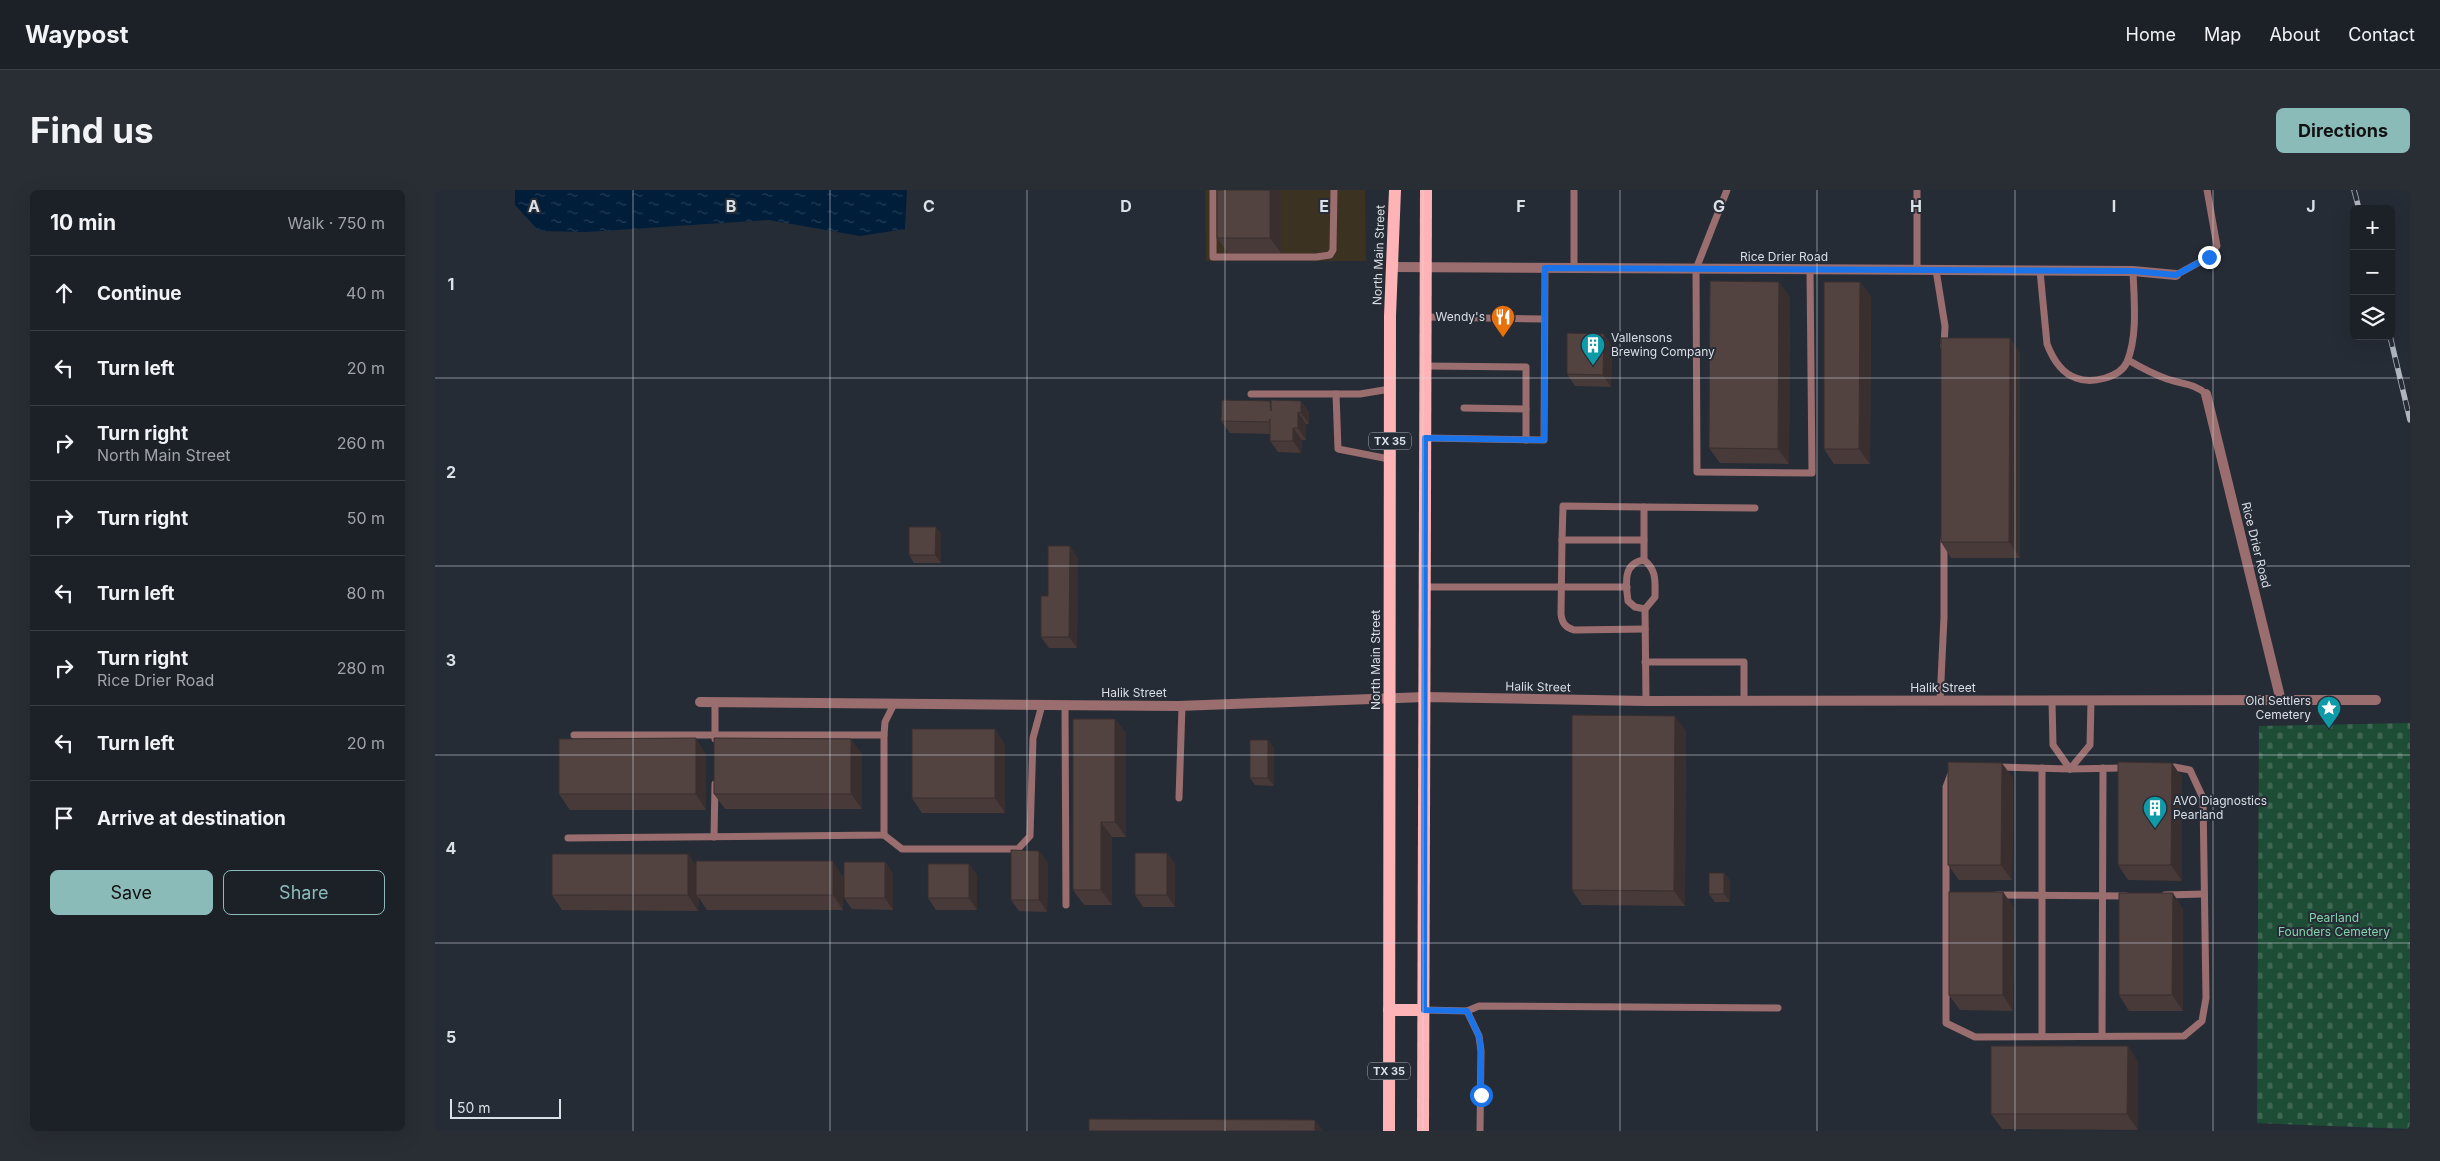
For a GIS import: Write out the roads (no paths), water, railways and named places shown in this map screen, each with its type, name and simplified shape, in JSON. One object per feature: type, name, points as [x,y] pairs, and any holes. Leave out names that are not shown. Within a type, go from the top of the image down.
[{"type":"main road","name":"North Main Street","points":[[1389,1131],[1389,459],[1395,190]]},
{"type":"main road","name":"TX 35","points":[[1423,1131],[1426,190]]},
{"type":"main road","points":[[1389,1010],[1424,1010]]},
{"type":"street","name":"Rice Drier Road","points":[[1393,267],[2133,271],[2176,275]]},
{"type":"street","name":"Rice Drier Road","points":[[2206,394],[2281,701]]},
{"type":"street","name":"Halik Street","points":[[700,702],[1182,706],[1425,697],[1646,701],[2376,700]]},
{"type":"lane","points":[[1213,190],[1213,257],[1307,257],[1330,255],[1333,250],[1334,190]]},
{"type":"lane","points":[[1574,190],[1574,268]]},
{"type":"lane","points":[[1727,190],[1696,269],[1697,472],[1812,473],[1810,270]]},
{"type":"lane","points":[[1917,190],[1917,270]]},
{"type":"lane","points":[[2176,275],[2209,257],[2217,246],[2207,190]]},
{"type":"lane","points":[[1425,438],[1544,440],[1545,268]]},
{"type":"lane","points":[[1935,270],[1945,326],[1945,355]]},
{"type":"lane","points":[[2040,271],[2047,344],[2051,355],[2062,369],[2076,378],[2108,378],[2126,365],[2132,348],[2133,271]]},
{"type":"lane","points":[[1426,317],[1545,319]]},
{"type":"lane","points":[[2128,360],[2169,380],[2183,381],[2199,388],[2206,394]]},
{"type":"lane","points":[[1426,366],[1526,367],[1526,440]]},
{"type":"lane","points":[[1251,394],[1360,394],[1390,389]]},
{"type":"lane","points":[[1336,394],[1337,449],[1389,459]]},
{"type":"lane","points":[[1464,408],[1526,408]]},
{"type":"lane","points":[[1645,629],[1574,630],[1566,627],[1562,621],[1563,506],[1755,508]]},
{"type":"lane","points":[[1644,507],[1644,560]]},
{"type":"lane","points":[[1940,701],[1944,617],[1944,530]]},
{"type":"lane","points":[[1562,540],[1644,540]]},
{"type":"lane","points":[[1644,560],[1631,565],[1627,572],[1627,587],[1628,601],[1635,607],[1645,609]]},
{"type":"lane","points":[[1644,560],[1651,565],[1654,572],[1655,597],[1645,609],[1646,701]]},
{"type":"lane","points":[[1425,587],[1627,587]]},
{"type":"lane","points":[[1645,662],[1744,662],[1744,701]]},
{"type":"lane","points":[[2052,701],[2053,745],[2070,769]]},
{"type":"lane","points":[[2070,769],[2090,745],[2091,701]]},
{"type":"lane","points":[[715,702],[715,744]]},
{"type":"lane","points":[[884,835],[884,735],[885,722],[894,704]]},
{"type":"lane","points":[[567,838],[884,835],[902,849],[1018,849],[1030,836],[1033,738],[1042,705]]},
{"type":"lane","points":[[1065,705],[1066,905]]},
{"type":"lane","points":[[1179,798],[1182,706]]},
{"type":"lane","points":[[574,735],[884,735]]},
{"type":"lane","points":[[1965,766],[2070,769],[2174,767],[2190,770],[2203,798],[2206,998],[2202,1021],[2184,1036],[1975,1036],[1946,1023],[1946,787],[1952,771],[1965,766]]},
{"type":"lane","points":[[2042,768],[2043,1036]]},
{"type":"lane","points":[[2102,1036],[2103,768]]},
{"type":"lane","points":[[714,837],[715,772]]},
{"type":"lane","points":[[2158,895],[2204,894]]},
{"type":"lane","points":[[1946,895],[1956,895]]},
{"type":"lane","points":[[1985,895],[2130,896]]},
{"type":"lane","points":[[1424,1010],[1467,1011],[1479,1006],[1778,1008]]},
{"type":"lane","points":[[1467,1011],[1479,1036],[1481,1051],[1480,1131]]},
{"type":"water","points":[[515,190],[907,190],[905,229],[860,236],[769,220],[586,232],[539,231],[515,205]]},
{"type":"railway","points":[[2354,190],[2358,205]]},
{"type":"railway","points":[[2391,340],[2410,420]]},
{"type":"place","name":"Wendy's","points":[[1503,338]]},
{"type":"place","name":"Vallensons Brewing Company","points":[[1593,366]]},
{"type":"place","name":"Old Settlers Cemetery","points":[[2329,729]]},
{"type":"place","name":"AVO Diagnostics Pearland","points":[[2155,829]]},
{"type":"park label","name":"Pearland Founders Cemetery","points":[[2334,925]]}]
